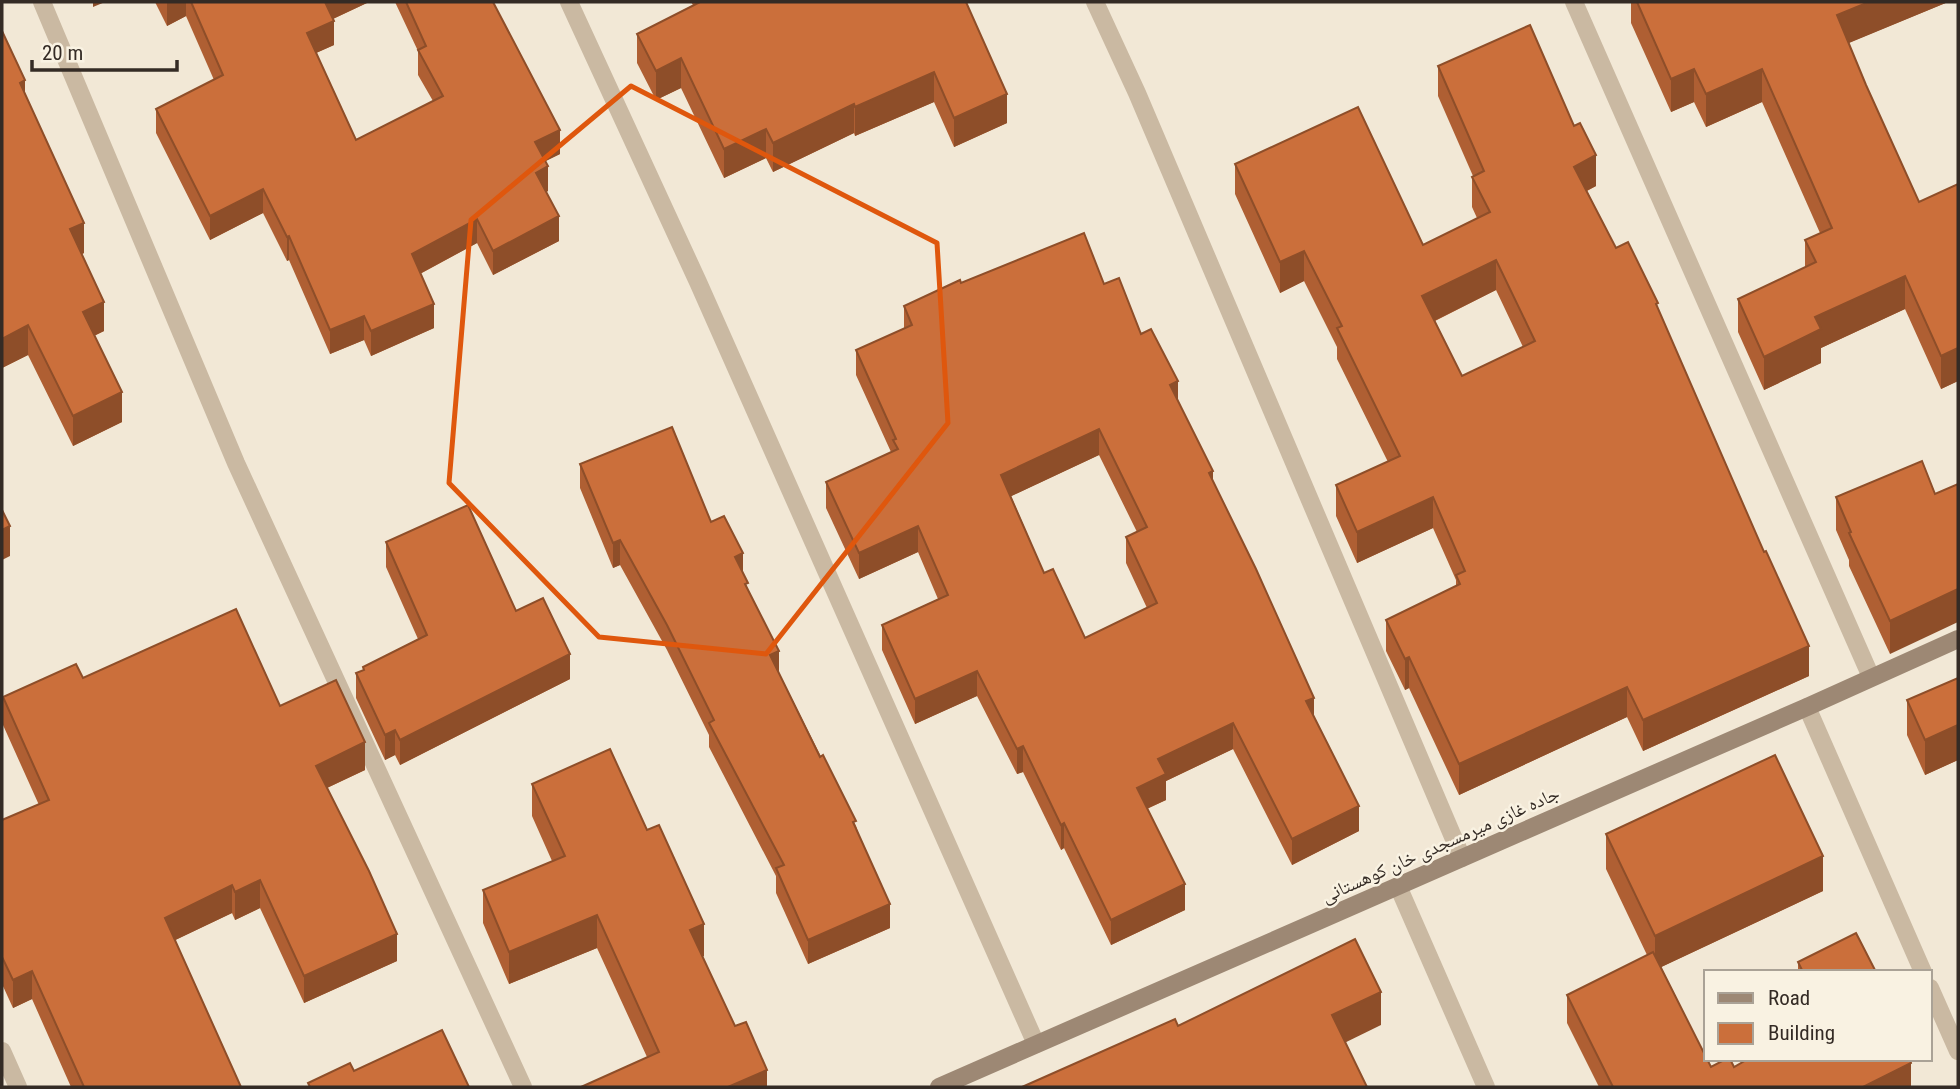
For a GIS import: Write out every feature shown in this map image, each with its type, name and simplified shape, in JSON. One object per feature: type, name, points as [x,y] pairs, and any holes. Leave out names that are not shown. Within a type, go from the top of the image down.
[{"type":"main road","name":"جاده غازی میرمسجدی خان کوهستانی","points":[[939,1087],[969,1081],[1036,1044],[1958,639]]},
{"type":"street","points":[[42,2],[236,463],[523,1087]]},
{"type":"street","points":[[569,2],[709,307],[1036,1044]]},
{"type":"street","points":[[1095,2],[1137,93],[1462,858]]},
{"type":"street","points":[[1574,2],[1871,677]]},
{"type":"street","points":[[1807,707],[1922,970]]},
{"type":"street","points":[[1398,886],[1486,1087]]},
{"type":"street","points":[[1932,992],[1958,1051]]},
{"type":"street","points":[[2,1051],[18,1087]]},
{"type":"highlighted area","points":[[631,86],[937,243],[948,423],[766,654],[599,637],[449,483],[471,220]]},
{"type":"building","points":[[191,2],[325,2],[334,21],[307,33],[356,140],[443,96],[418,50],[426,46],[406,2],[493,2],[560,130],[535,142],[548,166],[536,173],[559,216],[493,251],[477,219],[412,254],[434,304],[371,331],[364,316],[330,330],[289,236],[287,237],[263,189],[210,216],[156,109],[223,75]]},
{"type":"building","points":[[700,2],[966,2],[1007,94],[954,118],[934,72],[855,107],[854,104],[773,143],[766,129],[724,149],[681,58],[656,71],[637,34]]},
{"type":"building","points":[[1637,2],[1869,2],[1837,15],[1919,202],[1958,184],[1958,348],[1941,356],[1905,276],[1815,317],[1821,329],[1764,357],[1738,299],[1816,262],[1805,240],[1832,228],[1762,69],[1706,94],[1694,69],[1671,79]]},
{"type":"building","points":[[1530,25],[1574,126],[1580,123],[1596,155],[1574,167],[1616,248],[1628,242],[1658,303],[1656,304],[1764,552],[1766,551],[1809,646],[1643,720],[1627,687],[1459,764],[1409,657],[1405,659],[1386,620],[1460,584],[1456,575],[1465,571],[1433,497],[1357,532],[1336,485],[1400,456],[1337,328],[1342,326],[1304,251],[1280,262],[1235,164],[1358,107],[1423,245],[1490,212],[1472,177],[1484,171],[1438,66]],"holes":[[[1496,260],[1535,341],[1462,376],[1422,296]]]},
{"type":"building","points":[[2,31],[25,80],[20,83],[84,223],[70,229],[104,302],[83,312],[122,392],[73,416],[28,325],[2,339]]},
{"type":"building","points":[[1084,233],[1104,284],[1119,278],[1141,334],[1151,329],[1178,381],[1170,385],[1213,471],[1209,473],[1314,698],[1306,701],[1359,806],[1292,839],[1233,723],[1158,759],[1166,774],[1137,788],[1185,884],[1111,920],[1023,746],[1017,749],[977,671],[915,699],[882,625],[948,595],[918,526],[859,553],[826,482],[898,449],[856,350],[912,325],[904,306],[960,280],[961,283]],"holes":[[[1099,429],[1147,527],[1126,537],[1157,603],[1085,638],[1053,569],[1044,573],[1001,475]]]},
{"type":"building","points":[[672,427],[711,522],[724,516],[743,553],[735,557],[748,583],[745,584],[779,651],[770,655],[820,757],[823,755],[856,821],[853,822],[890,904],[808,940],[776,868],[784,865],[709,723],[714,720],[667,625],[620,540],[613,543],[580,464]]},
{"type":"building","points":[[1922,461],[1935,494],[1958,484],[1958,589],[1890,621],[1849,533],[1851,532],[1836,497]]},
{"type":"building","points":[[468,505],[516,611],[543,598],[570,654],[400,740],[395,730],[385,735],[356,673],[427,635],[386,542]]},
{"type":"building","points":[[2,510],[10,526],[2,530]]},
{"type":"building","points":[[236,609],[280,706],[336,680],[365,742],[316,766],[369,871],[397,934],[304,976],[260,880],[235,892],[232,885],[165,918],[241,1087],[84,1087],[32,971],[13,980],[2,957],[2,820],[49,800],[3,697],[76,664],[83,678]]},
{"type":"building","points":[[1958,678],[1958,725],[1925,740],[1907,700]]},
{"type":"building","points":[[610,749],[647,830],[659,825],[704,924],[690,930],[735,1026],[746,1022],[767,1070],[728,1087],[581,1087],[659,1052],[597,915],[509,952],[483,890],[565,856],[532,784]]},
{"type":"building","points":[[1775,755],[1823,856],[1655,936],[1606,834]]},
{"type":"building","points":[[1856,933],[1875,970],[1802,970],[1798,962]]},
{"type":"building","points":[[1355,939],[1381,992],[1332,1015],[1367,1087],[1022,1087],[1175,1019],[1178,1026]]},
{"type":"building","points":[[1653,952],[1704,1053],[1704,1061],[1708,1061],[1711,1067],[1722,1061],[1731,1061],[1734,1067],[1744,1061],[1911,1063],[1863,1087],[1613,1087],[1567,995]]},
{"type":"building","points":[[442,1030],[469,1087],[310,1087],[308,1083],[350,1063],[354,1071]]}]
